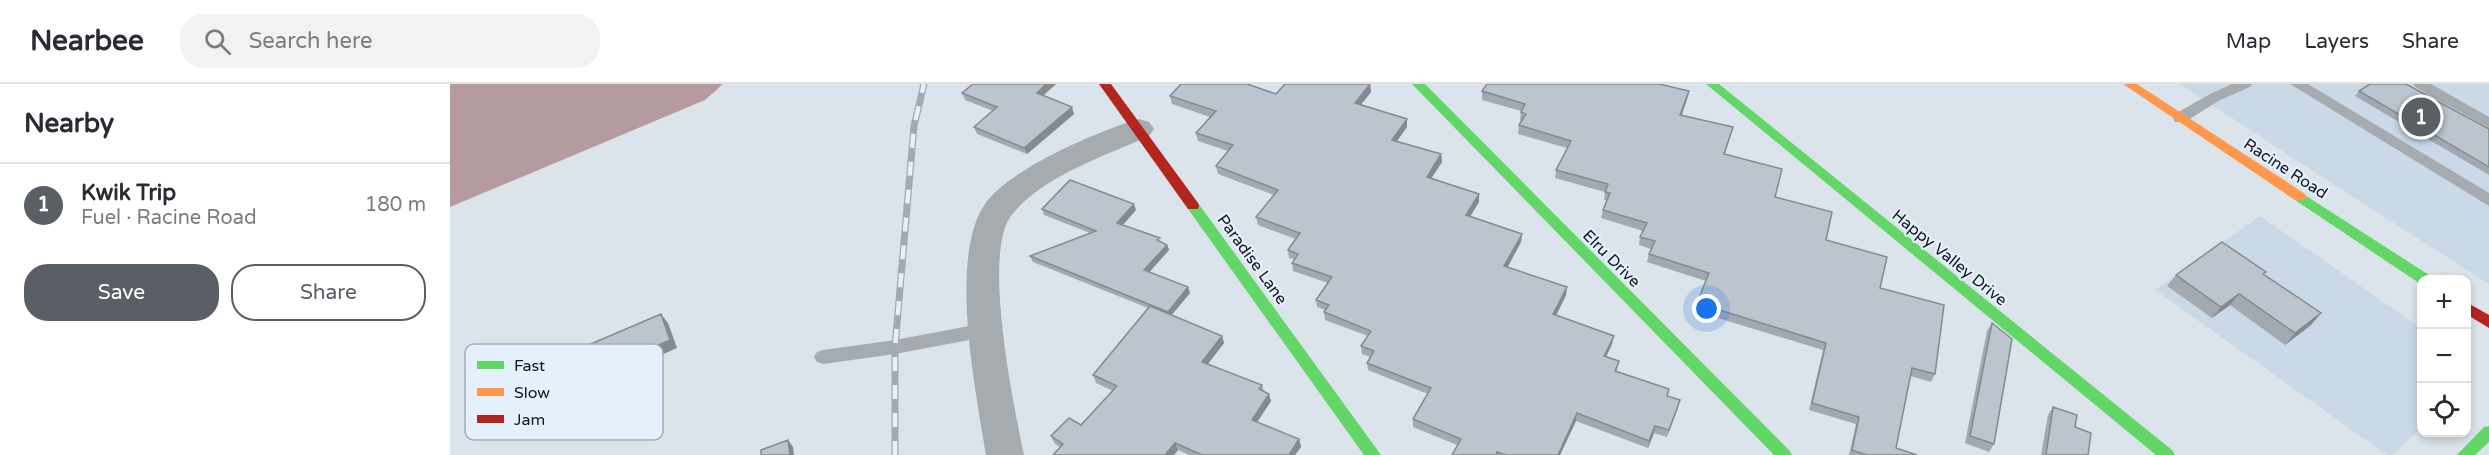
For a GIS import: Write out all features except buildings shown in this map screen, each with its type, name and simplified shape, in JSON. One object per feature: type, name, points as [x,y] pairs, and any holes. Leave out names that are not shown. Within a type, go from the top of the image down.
[{"type":"street","name":"Paradise Lane","points":[[1105,84],[1373,455]]},
{"type":"street","name":"Elru Drive","points":[[1418,84],[1784,455]]},
{"type":"street","name":"Happy Valley Drive","points":[[1712,84],[2167,455]]},
{"type":"street","name":"Racine Road","points":[[2129,84],[2418,275]]},
{"type":"street","points":[[1005,455],[985,330],[984,247],[988,230],[996,212],[1013,195],[1041,176],[1081,154],[1139,129]]},
{"type":"street","points":[[2471,311],[2489,322]]},
{"type":"street","points":[[2465,455],[2489,432]]},
{"type":"lane","points":[[2180,118],[2216,97],[2245,84]]},
{"type":"lane","points":[[2297,84],[2489,200]]},
{"type":"lane","points":[[2420,84],[2489,123]]},
{"type":"lane","points":[[823,357],[895,347],[985,330]]},
{"type":"shaded area","points":[[450,84],[723,84],[705,100],[450,207]]},
{"type":"shaded area","points":[[2180,84],[2489,84],[2489,284],[2319,175]]},
{"type":"shaded area","points":[[2260,216],[2417,325],[2417,432],[2392,455],[2387,455],[2155,290]]},
{"type":"railway","points":[[895,455],[895,347],[914,126],[924,84]]},
{"type":"traffic: fast","points":[[1418,84],[1784,455]]},
{"type":"traffic: fast","points":[[1712,84],[2167,455]]},
{"type":"traffic: fast","points":[[2300,197],[2418,275]]},
{"type":"traffic: fast","points":[[1193,206],[1373,455]]},
{"type":"traffic: fast","points":[[2465,455],[2489,432]]},
{"type":"traffic: slow","points":[[2129,84],[2300,197]]},
{"type":"traffic: jam","points":[[1105,84],[1193,206]]},
{"type":"traffic: jam","points":[[2471,310],[2489,322]]},
{"type":"place","name":"Kwik Trip","points":[[2421,117]]}]
